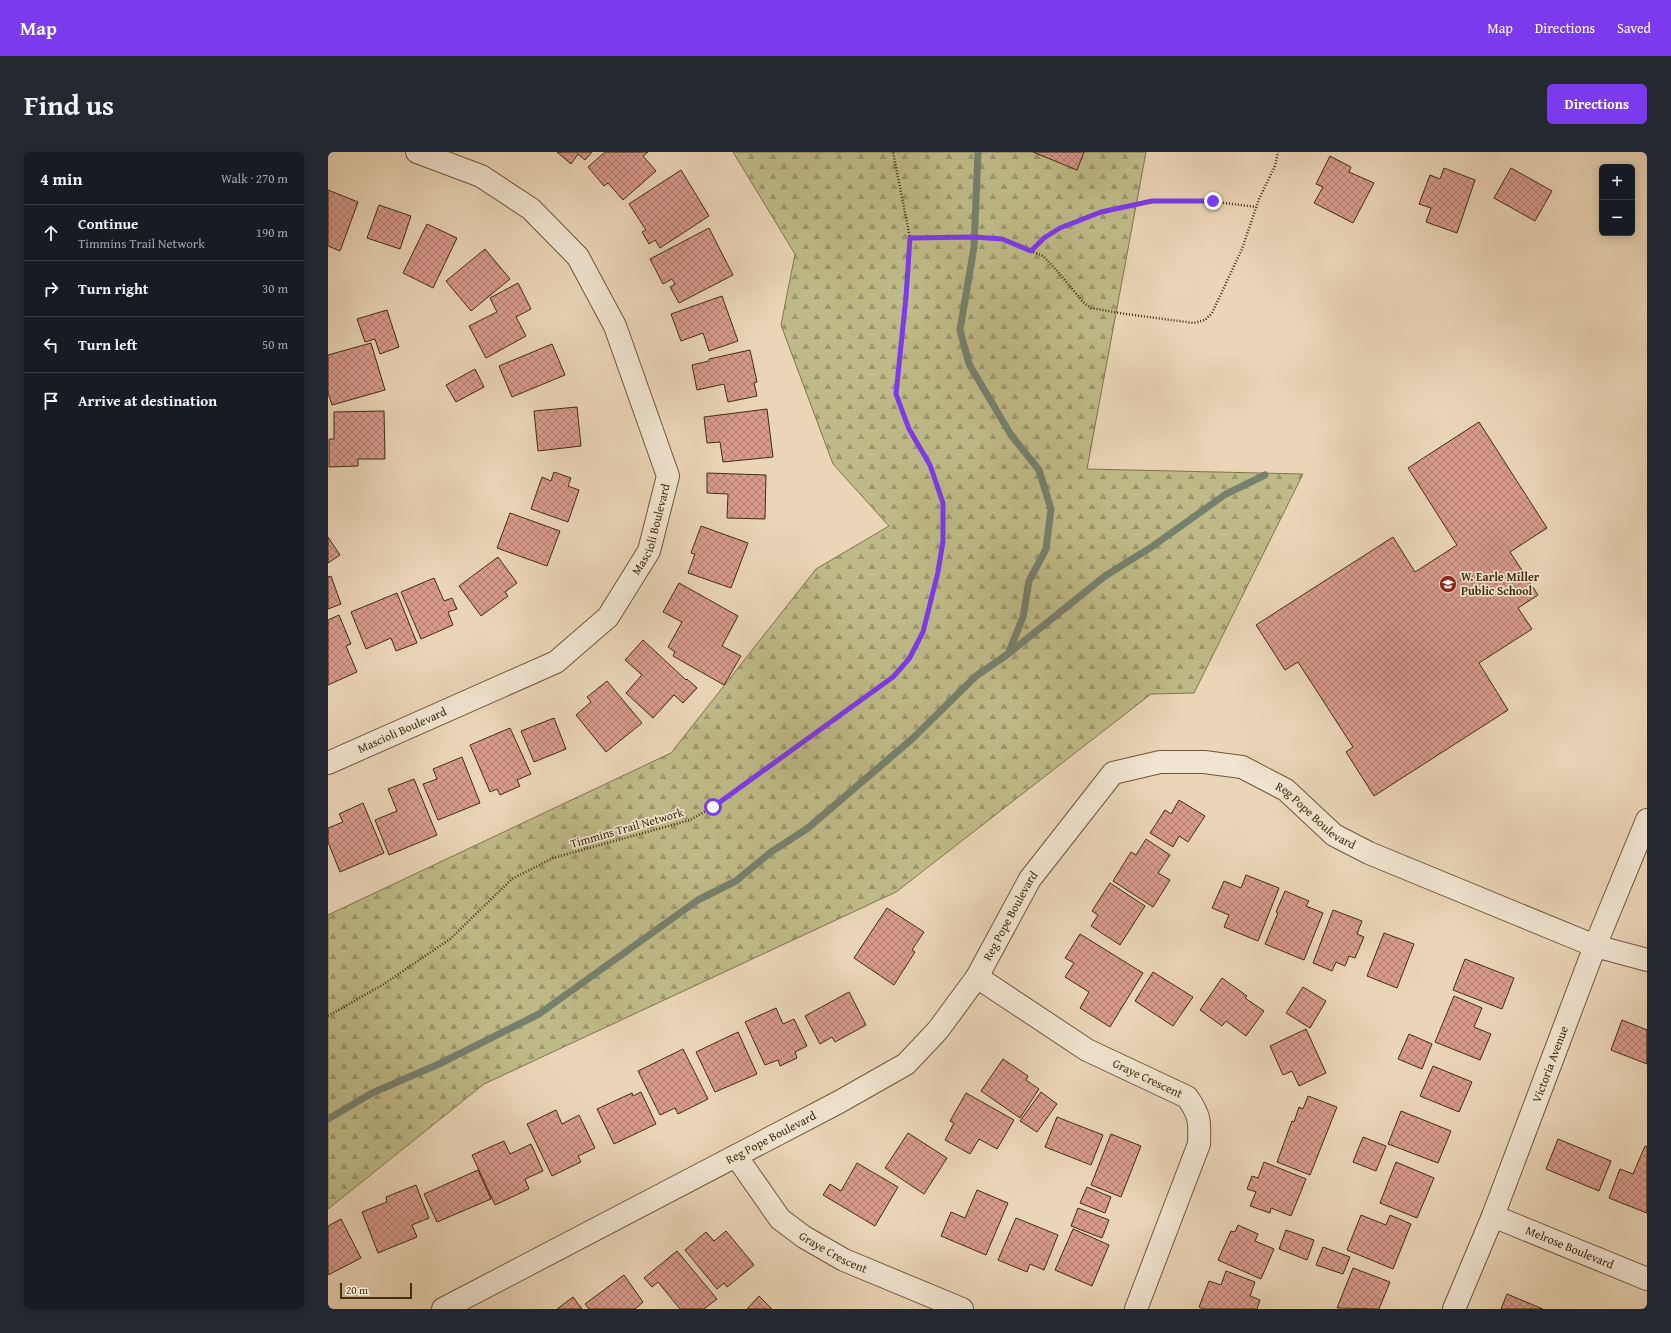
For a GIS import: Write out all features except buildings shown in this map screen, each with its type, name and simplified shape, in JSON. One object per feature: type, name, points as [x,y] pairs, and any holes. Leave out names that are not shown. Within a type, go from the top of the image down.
[{"type":"street","name":"Mascioli Boulevard","points":[[328,763],[556,662],[608,617],[649,551],[668,476],[615,326],[578,257],[531,209],[481,176],[417,152]]},
{"type":"street","name":"Reg Pope Boulevard","points":[[443,1309],[839,1102],[906,1064],[938,1030],[977,977],[1030,879],[1113,773],[1160,762],[1204,762],[1242,767],[1286,790],[1334,835],[1369,853],[1595,946],[1647,960]]},
{"type":"street","name":"Victoria Avenue","points":[[1454,1309],[1494,1216],[1595,946],[1647,820]]},
{"type":"street","name":"Graye Crescent","points":[[977,977],[1087,1050],[1186,1097],[1195,1108],[1198,1116],[1199,1144],[1136,1309]]},
{"type":"street","name":"Graye Crescent","points":[[736,1156],[780,1219],[804,1238],[844,1260],[962,1309]]},
{"type":"street","name":"Melrose Boulevard","points":[[1494,1216],[1647,1279]]},
{"type":"path","name":"Timmins Trail Network","points":[[328,1016],[384,984],[450,939],[512,878],[553,858],[690,820],[713,807],[893,677],[909,659],[923,632],[938,572],[943,541],[943,503],[930,465],[909,429],[896,394],[906,297],[910,238],[893,152]]},
{"type":"path","points":[[910,238],[974,237],[1002,239],[1043,256],[1083,302],[1091,308],[1194,323],[1205,320],[1212,312],[1242,249],[1256,207],[1275,166],[1278,152]]},
{"type":"path","points":[[1031,251],[1044,238],[1060,228],[1101,212],[1152,201],[1213,201],[1256,207]]},
{"type":"green space","points":[[733,152],[1146,152],[1087,469],[1303,474],[1194,693],[1151,694],[896,892],[484,1084],[328,1209],[328,915],[671,753],[816,569],[889,526],[833,464],[781,325],[795,254]]},
{"type":"waterway","points":[[978,152],[974,247],[960,330],[969,364],[1011,435],[1039,470],[1051,509],[1046,549],[1029,581],[1023,617],[1009,652]]},
{"type":"waterway","points":[[328,1119],[372,1093],[439,1064],[539,1014],[698,900],[736,881],[771,852],[808,828],[912,739],[976,676],[1008,654],[1105,576],[1150,548],[1226,494],[1265,475]]},
{"type":"place","name":"W. Earle Miller Public School","points":[[1448,584]]},
{"type":"route","points":[[713,807],[893,677],[909,659],[923,632],[938,572],[943,541],[943,503],[930,465],[909,429],[896,394],[906,297],[910,238],[974,237],[1002,239],[1031,251],[1044,238],[1060,228],[1101,212],[1152,201],[1213,201]]}]
